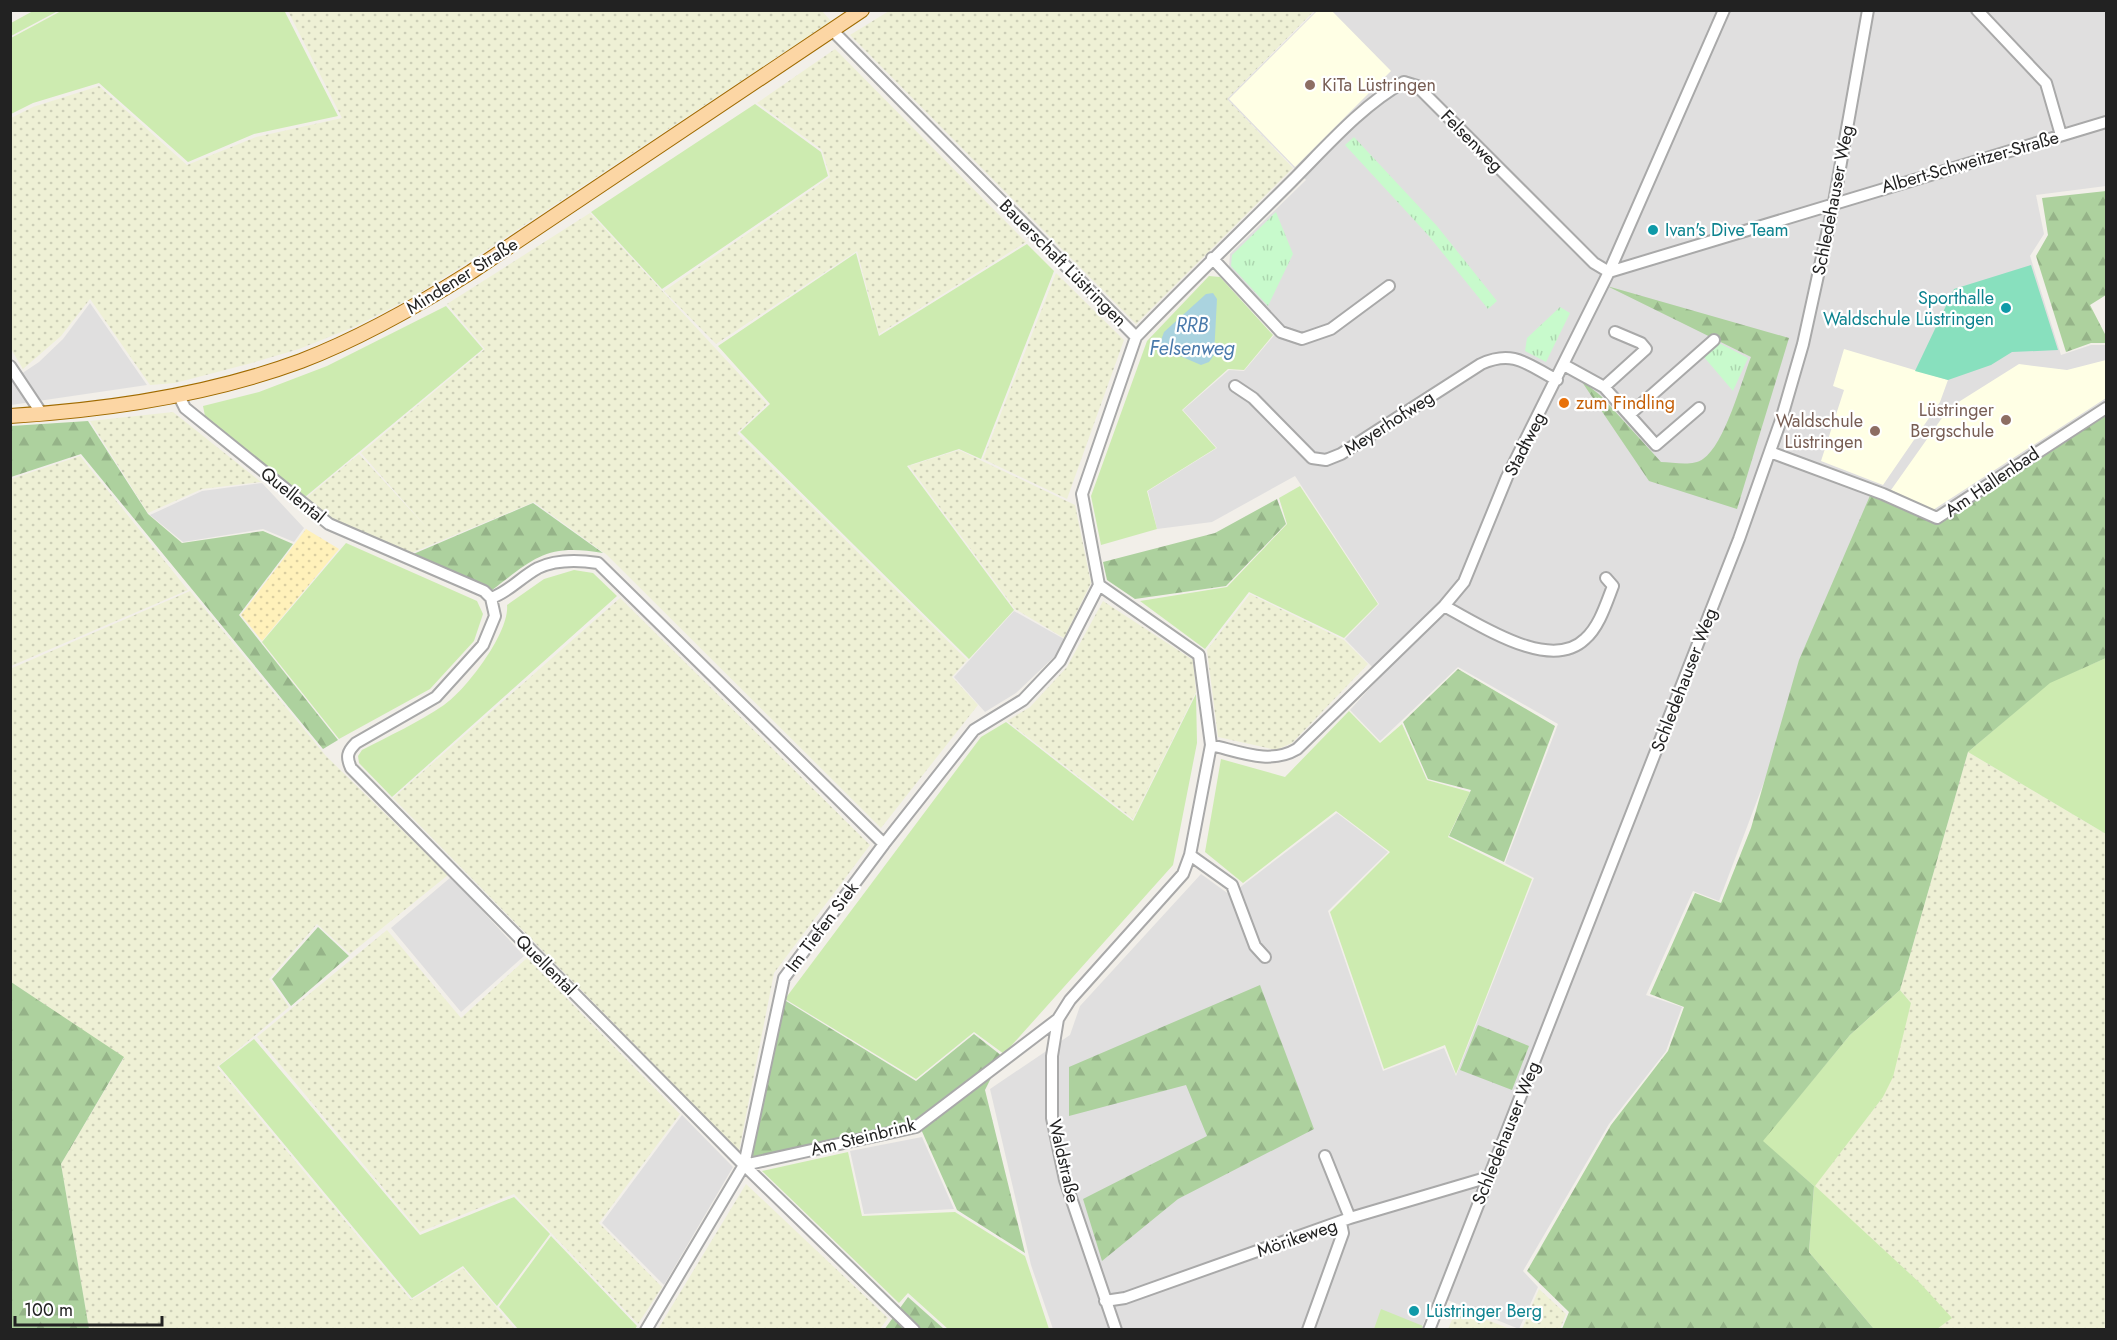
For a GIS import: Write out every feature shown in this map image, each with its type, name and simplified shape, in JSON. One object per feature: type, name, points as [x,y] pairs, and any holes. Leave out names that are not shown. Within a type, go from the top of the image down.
[{"type":"main road","name":"Mindener Straße","points":[[10,416],[179,396],[252,378],[303,360],[416,306],[626,171],[862,10]]},
{"type":"street","name":"Stadtweg","points":[[1211,745],[1262,757],[1282,758],[1297,749],[1444,606],[1464,582],[1507,477],[1609,272],[1724,10]]},
{"type":"street","name":"Schledehauser Weg","points":[[1430,1329],[1739,539],[1770,452],[1803,344],[1834,202],[1868,10]]},
{"type":"street","points":[[1977,10],[2046,83],[2061,135]]},
{"type":"street","name":"Bauerschaft Lüstringen","points":[[832,30],[1136,337],[1082,494],[1099,585]]},
{"type":"street","name":"Felsenweg","points":[[1136,337],[1212,258],[1340,134],[1390,89],[1404,82],[1416,87],[1594,263],[1609,272]]},
{"type":"street","name":"Albert-Schweitzer-Straße","points":[[1834,202],[2106,122]]},
{"type":"street","points":[[1609,272],[1834,202]]},
{"type":"street","points":[[1212,258],[1281,332],[1302,339],[1331,329],[1389,286]]},
{"type":"street","points":[[1604,387],[1646,349],[1641,343],[1615,332]]},
{"type":"street","points":[[1629,415],[1714,340]]},
{"type":"street","name":"Meyerhofweg","points":[[1235,386],[1253,398],[1312,458],[1326,460],[1341,454],[1497,356],[1512,356],[1557,380]]},
{"type":"street","points":[[1564,365],[1604,387],[1656,445],[1699,408]]},
{"type":"street","points":[[10,366],[42,414]]},
{"type":"street","name":"Quellental","points":[[179,396],[185,408],[329,524],[484,591],[490,598],[495,616],[483,645],[436,697],[356,743],[348,755],[351,768],[744,1165],[914,1329]]},
{"type":"street","name":"Am Hallenbad","points":[[1770,452],[1873,490],[1937,519],[2106,408]]},
{"type":"street","points":[[490,598],[504,594],[538,568],[573,559],[598,563],[884,844]]},
{"type":"street","points":[[1444,606],[1539,651],[1564,651],[1584,641],[1600,619],[1612,586],[1606,578]]},
{"type":"street","points":[[1099,585],[1199,655],[1211,745],[1190,855],[1232,885],[1255,946],[1265,957]]},
{"type":"street","name":"Im Tiefen Siek","points":[[646,1329],[744,1165],[784,978],[884,844],[974,730],[1023,700],[1060,661],[1099,585]]},
{"type":"street","name":"Waldstraße","points":[[1116,1329],[1065,1180],[1052,1118],[1052,1056],[1058,1019],[1070,1000],[1183,874],[1190,855]]},
{"type":"street","name":"Am Steinbrink","points":[[744,1165],[916,1127],[1058,1019]]},
{"type":"street","points":[[1308,1329],[1346,1221],[1325,1156]]},
{"type":"street","name":"Mörikeweg","points":[[1105,1301],[1125,1298],[1346,1221],[1489,1177]]},
{"type":"shaded area","points":[[288,11],[822,11],[831,21],[467,263],[411,298],[354,327],[299,349],[248,364],[175,383],[150,385],[90,299],[61,336],[23,369],[11,349],[11,118],[33,107],[99,86],[187,165],[256,137],[342,118]]},
{"type":"shaded area","points":[[889,11],[1314,11],[1227,99],[1293,168],[1136,324],[850,35]]},
{"type":"shaded area","points":[[1316,11],[2106,11],[2106,186],[2036,195],[2044,234],[2030,256],[2061,355],[2091,345],[2106,345],[2106,402],[1935,514],[1800,687],[1719,901],[1693,891],[1646,995],[1682,1007],[1666,1051],[1609,1124],[1523,1271],[1538,1287],[1519,1329],[1435,1295],[1421,1329],[1053,1329],[1031,1265],[990,1089],[1070,1035],[1080,1006],[1201,874],[1230,895],[1337,813],[1388,852],[1328,911],[1383,1071],[1444,1048],[1456,1076],[1534,878],[1505,863],[1558,724],[1458,667],[1380,741],[1350,710],[1381,676],[1345,639],[1379,604],[1295,476],[1212,522],[1157,529],[1148,491],[1217,448],[1183,410],[1229,370],[1244,371],[1282,326],[1229,267],[1230,254],[1306,180],[1227,99]]},
{"type":"shaded area","name":"KiTa Lüstringen","points":[[1317,11],[1332,11],[1391,71],[1295,167],[1229,99]]},
{"type":"shaded area","points":[[835,49],[1026,242],[879,334],[857,251],[716,344],[664,291],[830,177],[822,150],[757,103]]},
{"type":"shaded area","points":[[590,213],[767,404],[737,433],[967,660],[952,677],[978,705],[881,828],[607,555],[534,502],[409,554],[331,519],[306,498],[359,454],[429,530],[361,453],[485,349],[447,304]]},
{"type":"shaded area","points":[[1056,273],[1124,340],[1067,499],[983,459]]},
{"type":"shaded area","points":[[90,303],[147,385],[11,405],[10,372],[15,378],[39,362],[63,339]]},
{"type":"shaded area","name":"Waldschule Lüstringen","points":[[1844,349],[1948,380],[1940,402],[1883,485],[1821,461],[1844,390],[1833,386]]},
{"type":"shaded area","name":"Lüstringer Bergschule","points":[[2106,360],[2106,398],[1933,510],[1891,490],[1949,408],[2019,364],[2067,370]]},
{"type":"shaded area","points":[[173,412],[261,482],[202,489],[148,513],[90,421]]},
{"type":"shaded area","points":[[959,450],[1075,505],[1091,583],[1064,638],[1015,609],[909,466]]},
{"type":"shaded area","points":[[80,456],[188,590],[11,666],[11,479]]},
{"type":"shaded area","points":[[262,483],[304,528],[294,542],[263,529],[183,542],[150,515],[202,491]]},
{"type":"shaded area","points":[[190,591],[326,756],[448,875],[350,954],[317,924],[269,979],[289,1007],[217,1067],[411,1300],[463,1268],[515,1329],[89,1329],[61,1164],[124,1058],[11,982],[10,669]]},
{"type":"shaded area","points":[[1250,594],[1344,640],[1368,664],[1292,743],[1276,750],[1218,737],[1207,650]]},
{"type":"shaded area","points":[[620,598],[870,845],[774,973],[739,1151],[393,798]]},
{"type":"shaded area","points":[[1103,601],[1193,660],[1196,692],[1133,819],[1007,721],[1030,707],[1067,667]]},
{"type":"shaded area","points":[[1014,611],[1064,639],[1055,656],[1016,693],[985,712],[954,677]]},
{"type":"shaded area","points":[[1968,752],[2106,834],[2106,1329],[1937,1329],[1951,1318],[1921,1284],[1814,1186],[1883,1097],[1911,1003],[1900,990]]},
{"type":"shaded area","points":[[451,877],[524,956],[461,1012],[391,928]]},
{"type":"shaded area","points":[[387,930],[461,1018],[527,958],[680,1114],[599,1223],[662,1287],[638,1324],[514,1194],[420,1232],[257,1037]]},
{"type":"shaded area","points":[[682,1115],[733,1167],[664,1285],[602,1223]]},
{"type":"shaded area","points":[[922,1137],[954,1209],[864,1214],[850,1151]]},
{"type":"shaded area","points":[[746,1184],[888,1318],[880,1329],[658,1329]]},
{"type":"shaded area","points":[[1539,1289],[1566,1314],[1560,1329],[1522,1329]]},
{"type":"shaded area","points":[[1457,1308],[1510,1329],[1448,1329]]},
{"type":"green space","points":[[284,10],[338,116],[254,134],[188,162],[99,83],[33,103],[11,114],[11,38],[61,11]]},
{"type":"green space","points":[[33,11],[58,11],[11,36],[11,23]]},
{"type":"green space","points":[[755,104],[821,152],[828,176],[662,289],[591,212]]},
{"type":"green space","points":[[1354,137],[1437,226],[1497,301],[1488,309],[1428,235],[1345,145]]},
{"type":"green space","points":[[2106,191],[2106,295],[2090,305],[2106,336],[2106,343],[2091,343],[2066,352],[2036,256],[2048,235],[2042,198]]},
{"type":"green space","points":[[1276,212],[1293,254],[1268,306],[1231,266],[1232,255]]},
{"type":"green space","points":[[1027,244],[1054,271],[981,459],[959,449],[907,466],[1014,610],[969,659],[740,432],[770,404],[718,346],[856,253],[879,336]]},
{"type":"green space","points":[[2031,265],[2058,350],[2012,352],[1991,365],[1948,380],[1915,371],[1954,289]]},
{"type":"green space","points":[[1209,276],[1220,277],[1273,335],[1244,370],[1228,369],[1182,410],[1216,448],[1147,491],[1157,529],[1101,545],[1091,496],[1147,341]]},
{"type":"green space","points":[[1607,286],[1789,338],[1737,509],[1649,481],[1580,379],[1601,396],[1661,462],[1693,463],[1703,459],[1718,440],[1732,412],[1751,357]]},
{"type":"green space","points":[[446,306],[483,349],[305,497],[205,416],[203,406],[259,392],[327,366]]},
{"type":"green space","points":[[1560,307],[1570,313],[1546,362],[1525,351],[1527,338]]},
{"type":"green space","points":[[1719,343],[1748,358],[1733,391],[1704,357]]},
{"type":"green space","points":[[2106,413],[2106,658],[2050,683],[1968,752],[1900,990],[1850,1035],[1763,1141],[1814,1186],[1809,1252],[1874,1329],[1562,1329],[1569,1312],[1527,1271],[1611,1125],[1668,1051],[1684,1007],[1650,994],[1695,893],[1721,903],[1751,828],[1799,660],[1872,491],[1938,524]]},
{"type":"green space","points":[[88,421],[148,514],[182,543],[263,531],[293,544],[239,615],[338,740],[323,749],[81,454],[11,477],[11,426]]},
{"type":"green space","points":[[1300,486],[1378,604],[1344,638],[1249,592],[1205,649],[1140,601],[1227,587],[1287,524],[1279,498]]},
{"type":"green space","points":[[1277,499],[1286,524],[1226,586],[1135,599],[1107,580],[1103,562],[1215,533]]},
{"type":"green space","points":[[533,503],[603,553],[568,550],[542,556],[519,569],[492,590],[411,555]]},
{"type":"green space","points":[[346,543],[477,601],[483,614],[474,641],[430,689],[339,739],[262,642]]},
{"type":"green space","points":[[574,570],[593,573],[617,596],[392,797],[359,763],[358,756],[362,750],[404,729],[453,698],[485,660],[494,645],[502,630],[507,605],[544,579]]},
{"type":"green space","points":[[2106,658],[2106,834],[1968,752],[2050,682]]},
{"type":"green space","points":[[1458,669],[1555,726],[1504,862],[1449,836],[1471,790],[1428,779],[1403,722]]},
{"type":"green space","points":[[1196,694],[1197,743],[1173,865],[1004,1054],[974,1032],[916,1079],[785,999],[981,737],[1006,722],[1133,821]]},
{"type":"green space","points":[[1349,711],[1380,743],[1402,724],[1427,780],[1470,792],[1448,837],[1532,879],[1456,1074],[1445,1045],[1384,1069],[1330,912],[1390,852],[1336,811],[1243,883],[1205,852],[1221,759],[1285,777]]},
{"type":"green space","points":[[318,927],[349,956],[291,1006],[272,979]]},
{"type":"green space","points":[[11,982],[124,1057],[61,1164],[89,1329],[11,1329]]},
{"type":"green space","points":[[1260,985],[1314,1129],[1178,1199],[1102,1261],[1083,1199],[1207,1136],[1186,1085],[1069,1116],[1069,1067]]},
{"type":"green space","points":[[1900,990],[1911,1003],[1893,1077],[1883,1097],[1815,1186],[1921,1284],[1952,1318],[1937,1329],[1874,1329],[1809,1252],[1814,1186],[1762,1141],[1850,1035]]},
{"type":"green space","points":[[778,996],[916,1081],[974,1034],[1002,1056],[985,1090],[1025,1253],[957,1210],[920,1127],[744,1165]]},
{"type":"green space","points":[[1478,1025],[1529,1046],[1512,1090],[1460,1070]]},
{"type":"green space","points":[[254,1039],[420,1235],[514,1197],[550,1234],[497,1306],[463,1266],[412,1298],[219,1066]]},
{"type":"green space","points":[[848,1152],[862,1216],[955,1212],[1025,1256],[1049,1329],[948,1329],[908,1293],[899,1303],[762,1171]]},
{"type":"green space","points":[[551,1236],[637,1326],[635,1329],[518,1329],[499,1307]]},
{"type":"green space","points":[[908,1297],[944,1329],[884,1330]]},
{"type":"green space","points":[[1381,1309],[1423,1326],[1421,1329],[1374,1329]]},
{"type":"sand","points":[[306,529],[339,549],[262,641],[241,615]]},
{"type":"water","name":"RRB Felsenweg","points":[[1213,293],[1217,299],[1214,355],[1209,362],[1201,365],[1166,350],[1160,343],[1164,332],[1206,294]]},
{"type":"place","name":"KiTa Lüstringen","points":[[1310,85]]},
{"type":"place","name":"Ivan's Dive Team","points":[[1653,230]]},
{"type":"place","name":"Sporthalle Waldschule Lüstringen","points":[[2006,308]]},
{"type":"place","name":"zum Findling","points":[[1564,403]]},
{"type":"place","name":"Lüstringer Bergschule","points":[[2006,420]]},
{"type":"place","name":"Waldschule Lüstringen","points":[[1875,431]]},
{"type":"place","name":"Lüstringer Berg","points":[[1414,1311]]}]
